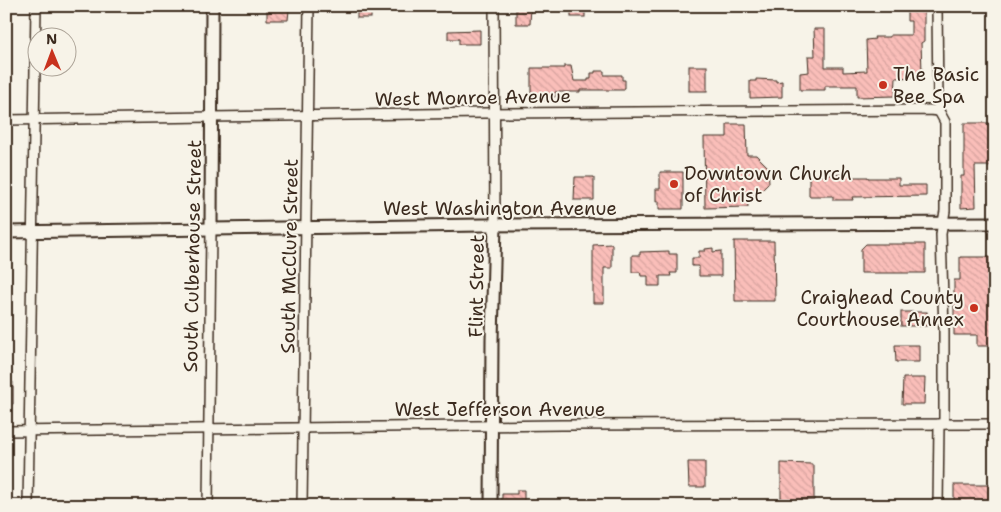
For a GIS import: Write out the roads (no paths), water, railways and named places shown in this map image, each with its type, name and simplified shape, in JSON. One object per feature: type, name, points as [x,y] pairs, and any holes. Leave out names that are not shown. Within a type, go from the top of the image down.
[{"type":"street","points":[[28,506],[36,6]]},
{"type":"street","name":"South Culberhouse Street","points":[[208,506],[212,6]]},
{"type":"street","name":"South McClure Street","points":[[302,506],[309,6]]},
{"type":"street","name":"Flint Street","points":[[491,506],[495,225],[494,6]]},
{"type":"street","points":[[937,6],[939,111],[945,122],[945,211],[941,234],[944,331],[938,506]]},
{"type":"street","name":"West Monroe Avenue","points":[[6,120],[494,113],[939,111]]},
{"type":"street","name":"West Washington Avenue","points":[[6,232],[495,225],[995,223]]},
{"type":"street","name":"West Jefferson Avenue","points":[[6,431],[492,425],[995,424]]},
{"type":"place","name":"The Basic Bee Spa","points":[[883,85]]},
{"type":"place","name":"Downtown Church of Christ","points":[[674,184]]},
{"type":"place","name":"Craighead County Courthouse Annex","points":[[974,308]]}]
